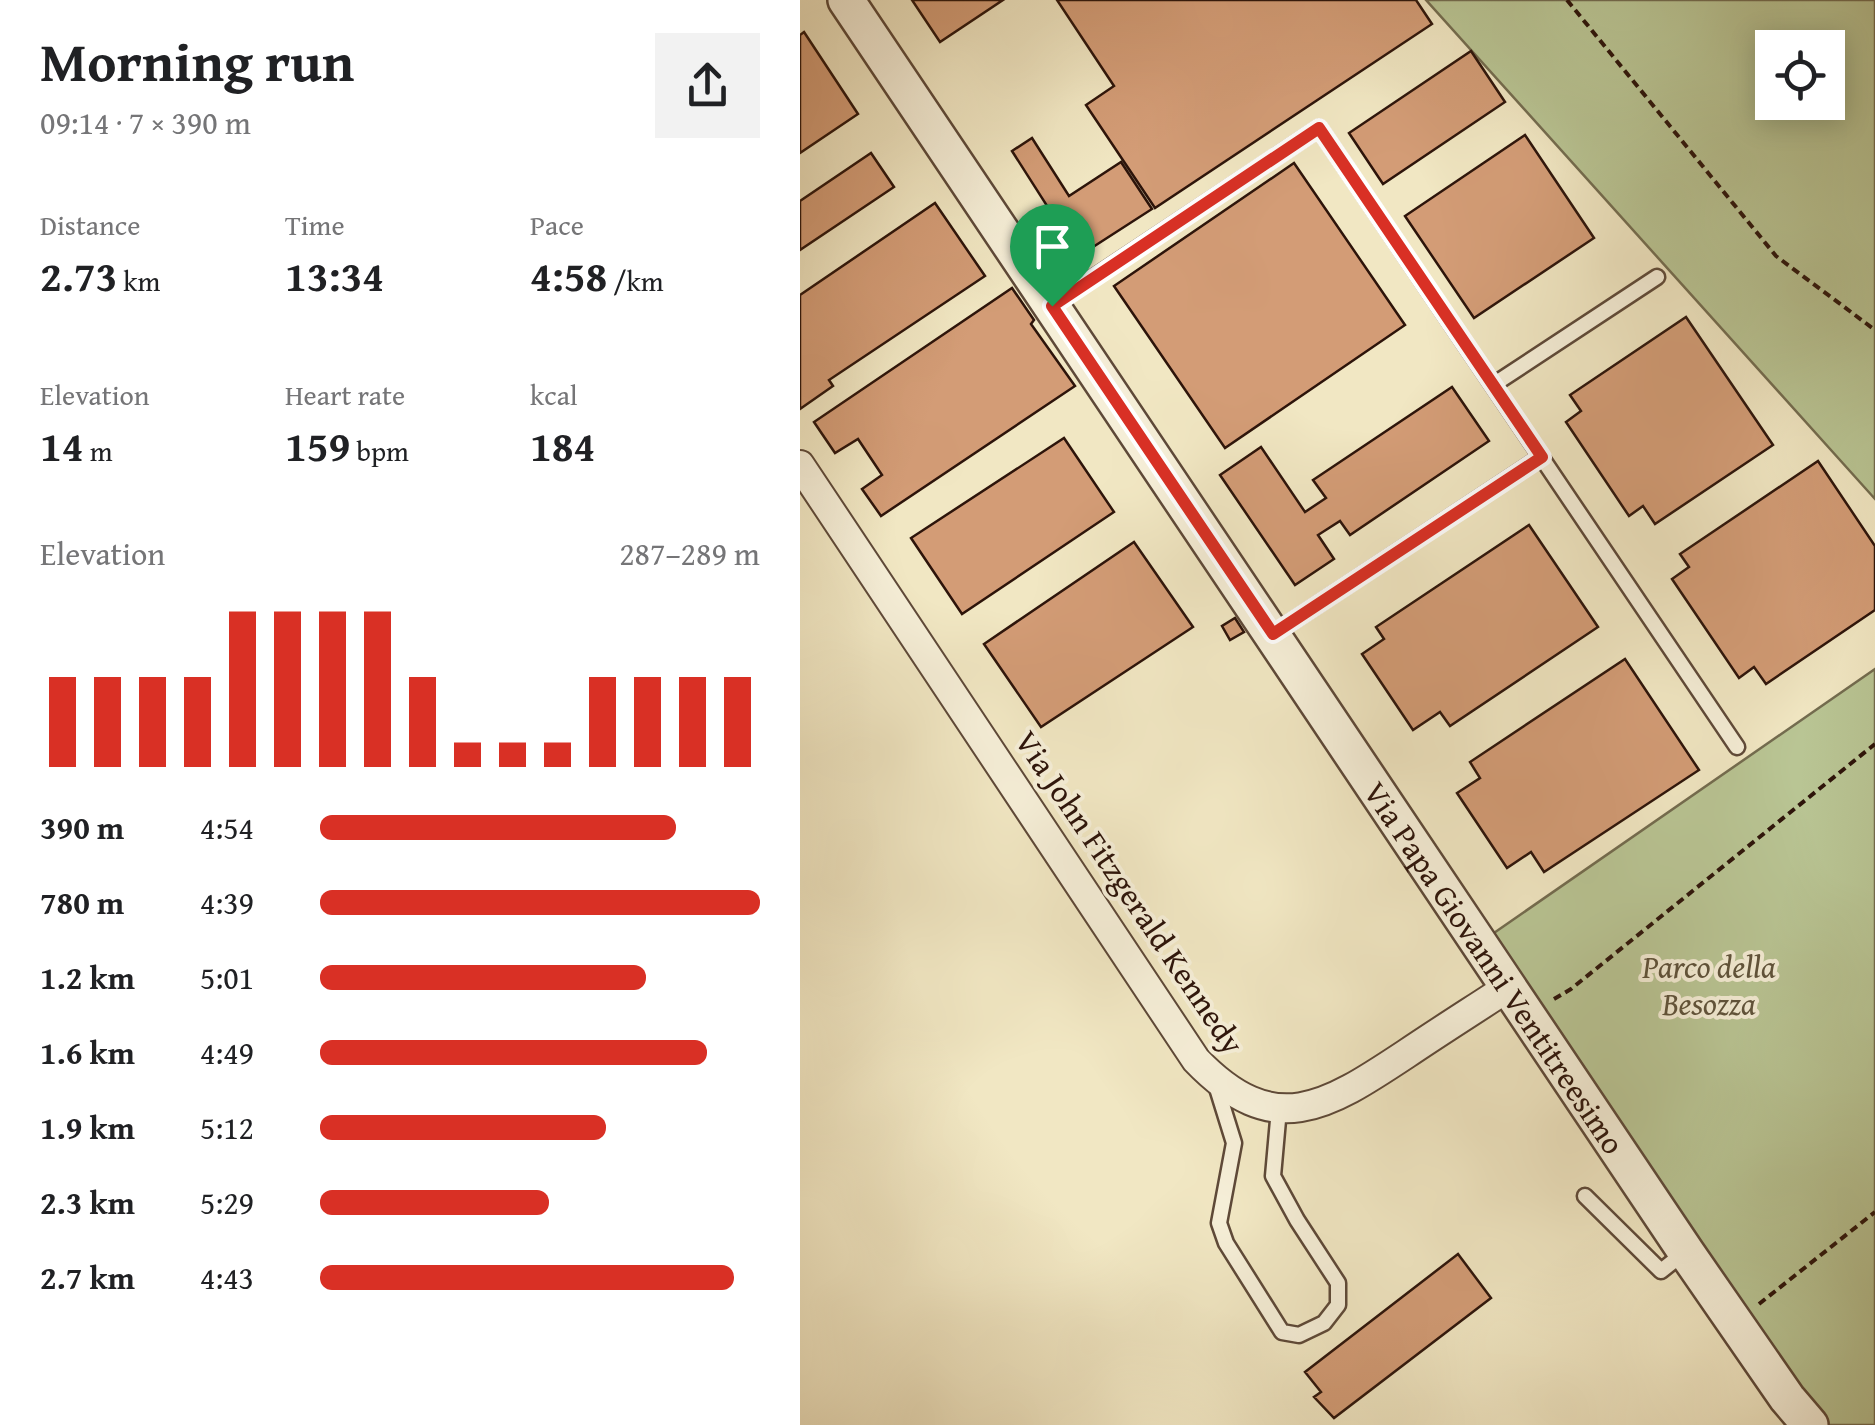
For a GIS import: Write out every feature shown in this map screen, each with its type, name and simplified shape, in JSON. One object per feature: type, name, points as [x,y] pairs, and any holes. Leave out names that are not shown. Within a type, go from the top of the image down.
[{"type":"street","name":"Via Papa Giovanni Ventitreesimo","points":[[846,0],[1686,1252],[1810,1425]]},
{"type":"street","name":"Via John Fitzgerald Kennedy","points":[[800,465],[1196,1060],[1233,1094],[1278,1110]]},
{"type":"street","points":[[1278,1110],[1312,1106],[1350,1091],[1510,986]]},
{"type":"lane","points":[[1052,306],[1319,128],[1737,747]]},
{"type":"lane","points":[[1492,385],[1657,277]]},
{"type":"lane","points":[[1273,634],[1542,457]]},
{"type":"lane","points":[[1214,1080],[1234,1143],[1219,1224],[1226,1242],[1282,1332],[1298,1335],[1324,1323],[1338,1304],[1338,1283],[1273,1176],[1278,1110]]},
{"type":"lane","points":[[1585,1196],[1660,1271],[1686,1252]]},
{"type":"path","points":[[1567,0],[1776,256],[1875,330]]},
{"type":"path","points":[[1557,998],[1875,744]]},
{"type":"path","points":[[1728,1310],[1875,1212]]},
{"type":"green space","points":[[1426,0],[1875,0],[1875,499]]},
{"type":"green space","name":"Parco della Besozza","points":[[1875,669],[1875,1425],[1827,1425],[1478,944]]},
{"type":"building","points":[[912,0],[1003,0],[940,42]]},
{"type":"building","points":[[1057,0],[1416,0],[1432,24],[1155,208],[1086,105],[1114,86]]},
{"type":"building","points":[[804,32],[858,114],[800,153],[800,35]]},
{"type":"building","points":[[1471,51],[1505,102],[1383,184],[1349,133]]},
{"type":"building","points":[[1525,135],[1594,238],[1474,318],[1405,216]]},
{"type":"building","points":[[1032,138],[1069,196],[1121,162],[1152,209],[1079,256],[1012,151]]},
{"type":"building","points":[[871,153],[894,187],[800,250],[800,201]]},
{"type":"building","points":[[1294,163],[1405,325],[1225,448],[1114,286]]},
{"type":"building","points":[[935,203],[985,276],[829,380],[833,386],[800,409],[800,295]]},
{"type":"building","points":[[1012,288],[1034,320],[1031,324],[1075,386],[881,516],[862,489],[882,475],[858,439],[835,453],[814,422]]},
{"type":"building","points":[[1686,317],[1773,445],[1655,524],[1643,506],[1629,516],[1566,422],[1581,411],[1570,395]]},
{"type":"building","points":[[1452,387],[1489,441],[1350,535],[1340,521],[1318,535],[1334,559],[1295,585],[1220,475],[1261,447],[1305,512],[1326,498],[1313,480]]},
{"type":"building","points":[[1064,438],[1114,512],[962,614],[911,538]]},
{"type":"building","points":[[1818,461],[1875,546],[1875,610],[1766,684],[1754,667],[1739,678],[1672,579],[1689,567],[1680,554]]},
{"type":"building","points":[[1529,525],[1598,627],[1450,726],[1440,712],[1413,730],[1362,654],[1384,639],[1376,627]]},
{"type":"building","points":[[1134,542],[1193,627],[1041,727],[984,644]]},
{"type":"building","points":[[1235,618],[1244,632],[1230,640],[1222,626]]},
{"type":"building","points":[[1625,659],[1699,770],[1544,872],[1531,852],[1507,868],[1457,793],[1480,778],[1470,762]]},
{"type":"building","points":[[1458,1254],[1491,1298],[1334,1418],[1314,1397],[1321,1392],[1305,1372]]},
{"type":"route","points":[[1319,128],[1542,457],[1273,634],[1052,306],[1319,128]]}]
